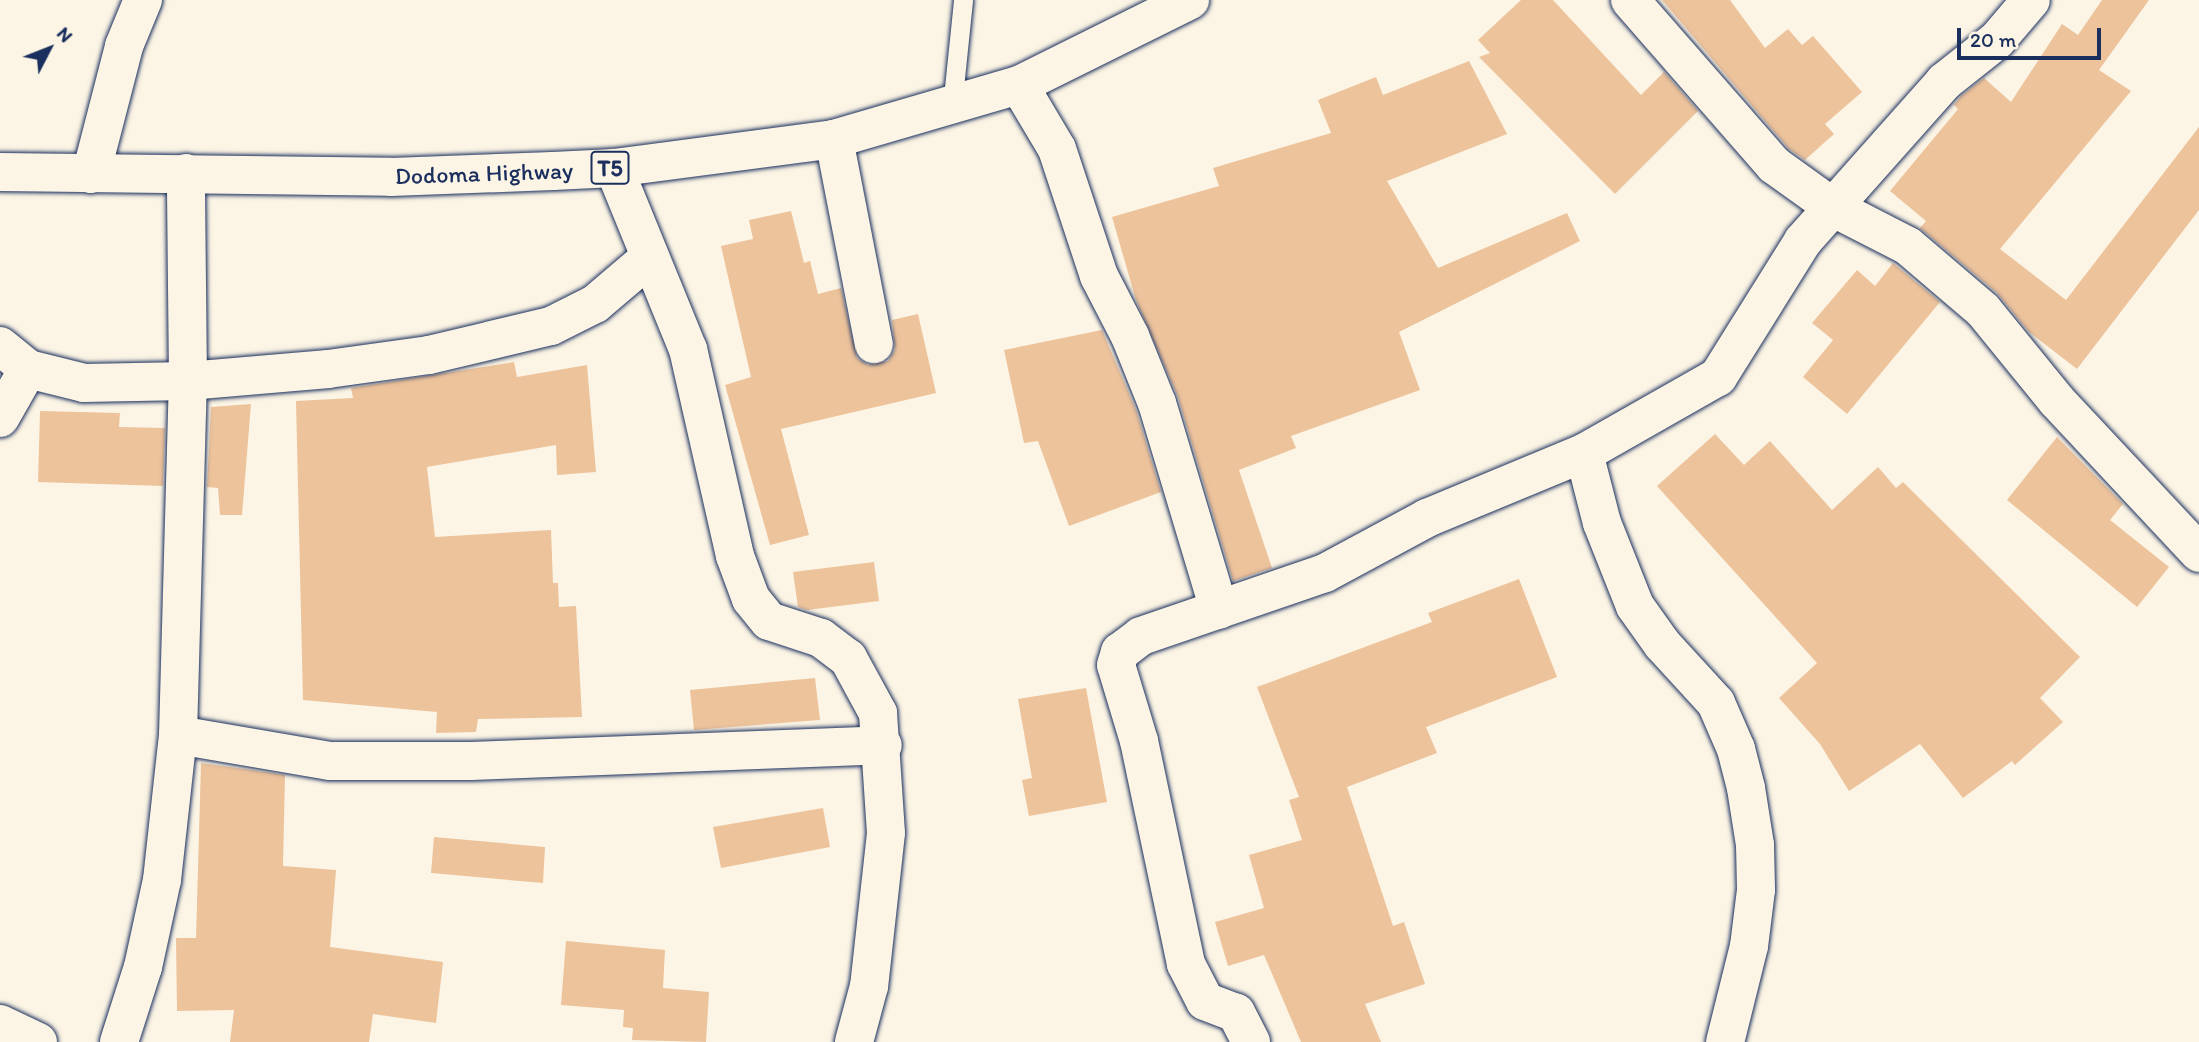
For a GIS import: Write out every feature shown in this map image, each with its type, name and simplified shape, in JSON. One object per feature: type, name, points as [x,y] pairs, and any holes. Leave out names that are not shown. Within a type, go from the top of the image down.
[{"type":"main road","points":[[91,174],[124,46],[143,0]]},
{"type":"main road","name":"Dodoma Highway","points":[[0,172],[391,177],[614,168],[834,139],[952,107],[1019,85],[1189,0]]},
{"type":"main road","points":[[1630,0],[1774,165],[1834,208],[1908,246],[1983,310],[2057,401],[2199,552]]},
{"type":"main road","points":[[1251,1042],[1241,1018],[1205,1001],[1189,972],[1139,741],[1116,665],[1120,652],[1133,641],[1325,573],[1439,513],[1584,453],[1718,377],[1803,241],[1944,82],[1997,40],[2031,0]]},
{"type":"main road","points":[[1019,85],[1057,149],[1099,276],[1130,336],[1157,403],[1219,610]]},
{"type":"main road","points":[[834,139],[874,344]]},
{"type":"main road","points":[[614,168],[688,349],[703,399],[735,556],[751,599],[769,621],[821,638],[848,659],[878,713],[883,745],[886,833],[869,986],[854,1042]]},
{"type":"main road","points":[[119,1042],[143,967],[162,880],[178,735],[188,381],[186,173]]},
{"type":"main road","points":[[0,418],[14,358],[83,383],[188,381],[328,369],[429,355],[551,326],[595,304],[649,258]]},
{"type":"main road","points":[[1584,453],[1602,523],[1635,606],[1662,644],[1716,703],[1736,749],[1746,788],[1755,845],[1756,890],[1749,946],[1726,1042]]},
{"type":"main road","points":[[178,735],[330,761],[471,761],[883,745]]},
{"type":"main road","points":[[0,1024],[38,1042]]},
{"type":"lane","points":[[952,107],[963,0]]},
{"type":"building","points":[[1521,0],[1553,0],[1641,95],[1664,72],[1698,111],[1615,194],[1479,57],[1490,53],[1478,40]]},
{"type":"building","points":[[1662,0],[1730,0],[1765,48],[1788,29],[1802,45],[1813,36],[1862,92],[1825,124],[1834,134],[1805,160],[1789,149]]},
{"type":"building","points":[[2102,0],[2149,0],[2099,70],[2131,91],[2000,249],[2066,300],[2199,127],[2199,210],[2077,369],[2029,332],[1997,293],[1920,228],[1926,221],[1890,191],[1958,109],[1954,105],[1961,96],[1984,78],[2011,102],[2062,24],[2078,35]]},
{"type":"building","points":[[1469,61],[1507,134],[1387,181],[1438,268],[1567,213],[1580,241],[1399,332],[1420,390],[1291,436],[1296,448],[1239,470],[1272,568],[1233,581],[1178,397],[1136,300],[1112,217],[1219,186],[1213,168],[1331,133],[1318,100],[1376,77],[1383,95]]},
{"type":"building","points":[[791,211],[804,263],[810,261],[818,294],[841,288],[857,358],[868,365],[888,361],[895,350],[892,320],[918,314],[936,393],[781,429],[809,535],[770,545],[725,385],[751,377],[721,246],[753,239],[749,220]]},
{"type":"building","points":[[1893,263],[1940,302],[1847,414],[1803,377],[1833,340],[1812,323],[1857,270],[1875,286]]},
{"type":"building","points":[[1102,330],[1136,410],[1161,492],[1069,526],[1038,441],[1024,443],[1004,350]]},
{"type":"building","points":[[514,362],[517,377],[587,365],[596,472],[557,475],[556,445],[427,467],[435,537],[551,530],[553,583],[558,583],[559,607],[576,606],[582,717],[478,719],[476,732],[436,733],[437,712],[303,700],[296,401],[353,398],[351,388]]},
{"type":"building","points":[[251,404],[242,515],[220,515],[218,488],[207,487],[211,407]]},
{"type":"building","points":[[40,411],[120,413],[119,427],[165,428],[163,486],[38,482]]},
{"type":"building","points":[[1715,434],[1744,465],[1770,441],[1832,510],[1878,467],[1896,488],[1903,482],[2080,657],[2040,698],[2063,722],[2015,765],[2012,761],[1963,798],[1920,744],[1849,791],[1820,744],[1779,698],[1817,663],[1657,486]]},
{"type":"building","points":[[2057,437],[2123,504],[2110,520],[2169,567],[2137,607],[2007,500]]},
{"type":"building","points":[[874,562],[879,601],[807,610],[798,607],[793,572]]},
{"type":"building","points":[[1519,579],[1557,677],[1426,727],[1437,753],[1347,787],[1393,926],[1404,922],[1425,984],[1365,1004],[1381,1042],[1301,1042],[1264,955],[1228,966],[1215,922],[1264,908],[1249,855],[1302,840],[1289,800],[1299,797],[1257,687],[1432,622],[1428,613]]},
{"type":"building","points":[[815,678],[820,720],[694,730],[690,690]]},
{"type":"building","points":[[1086,688],[1107,802],[1029,816],[1022,780],[1032,778],[1018,699]]},
{"type":"building","points":[[201,763],[285,775],[283,866],[336,870],[330,947],[443,962],[436,1023],[373,1014],[369,1042],[230,1042],[234,1010],[177,1011],[176,938],[196,938]]},
{"type":"building","points":[[823,808],[830,847],[721,868],[713,827]]},
{"type":"building","points":[[434,837],[545,847],[543,883],[431,873]]},
{"type":"building","points":[[566,941],[665,950],[663,988],[709,992],[706,1042],[632,1040],[633,1028],[623,1027],[624,1010],[561,1005]]}]
